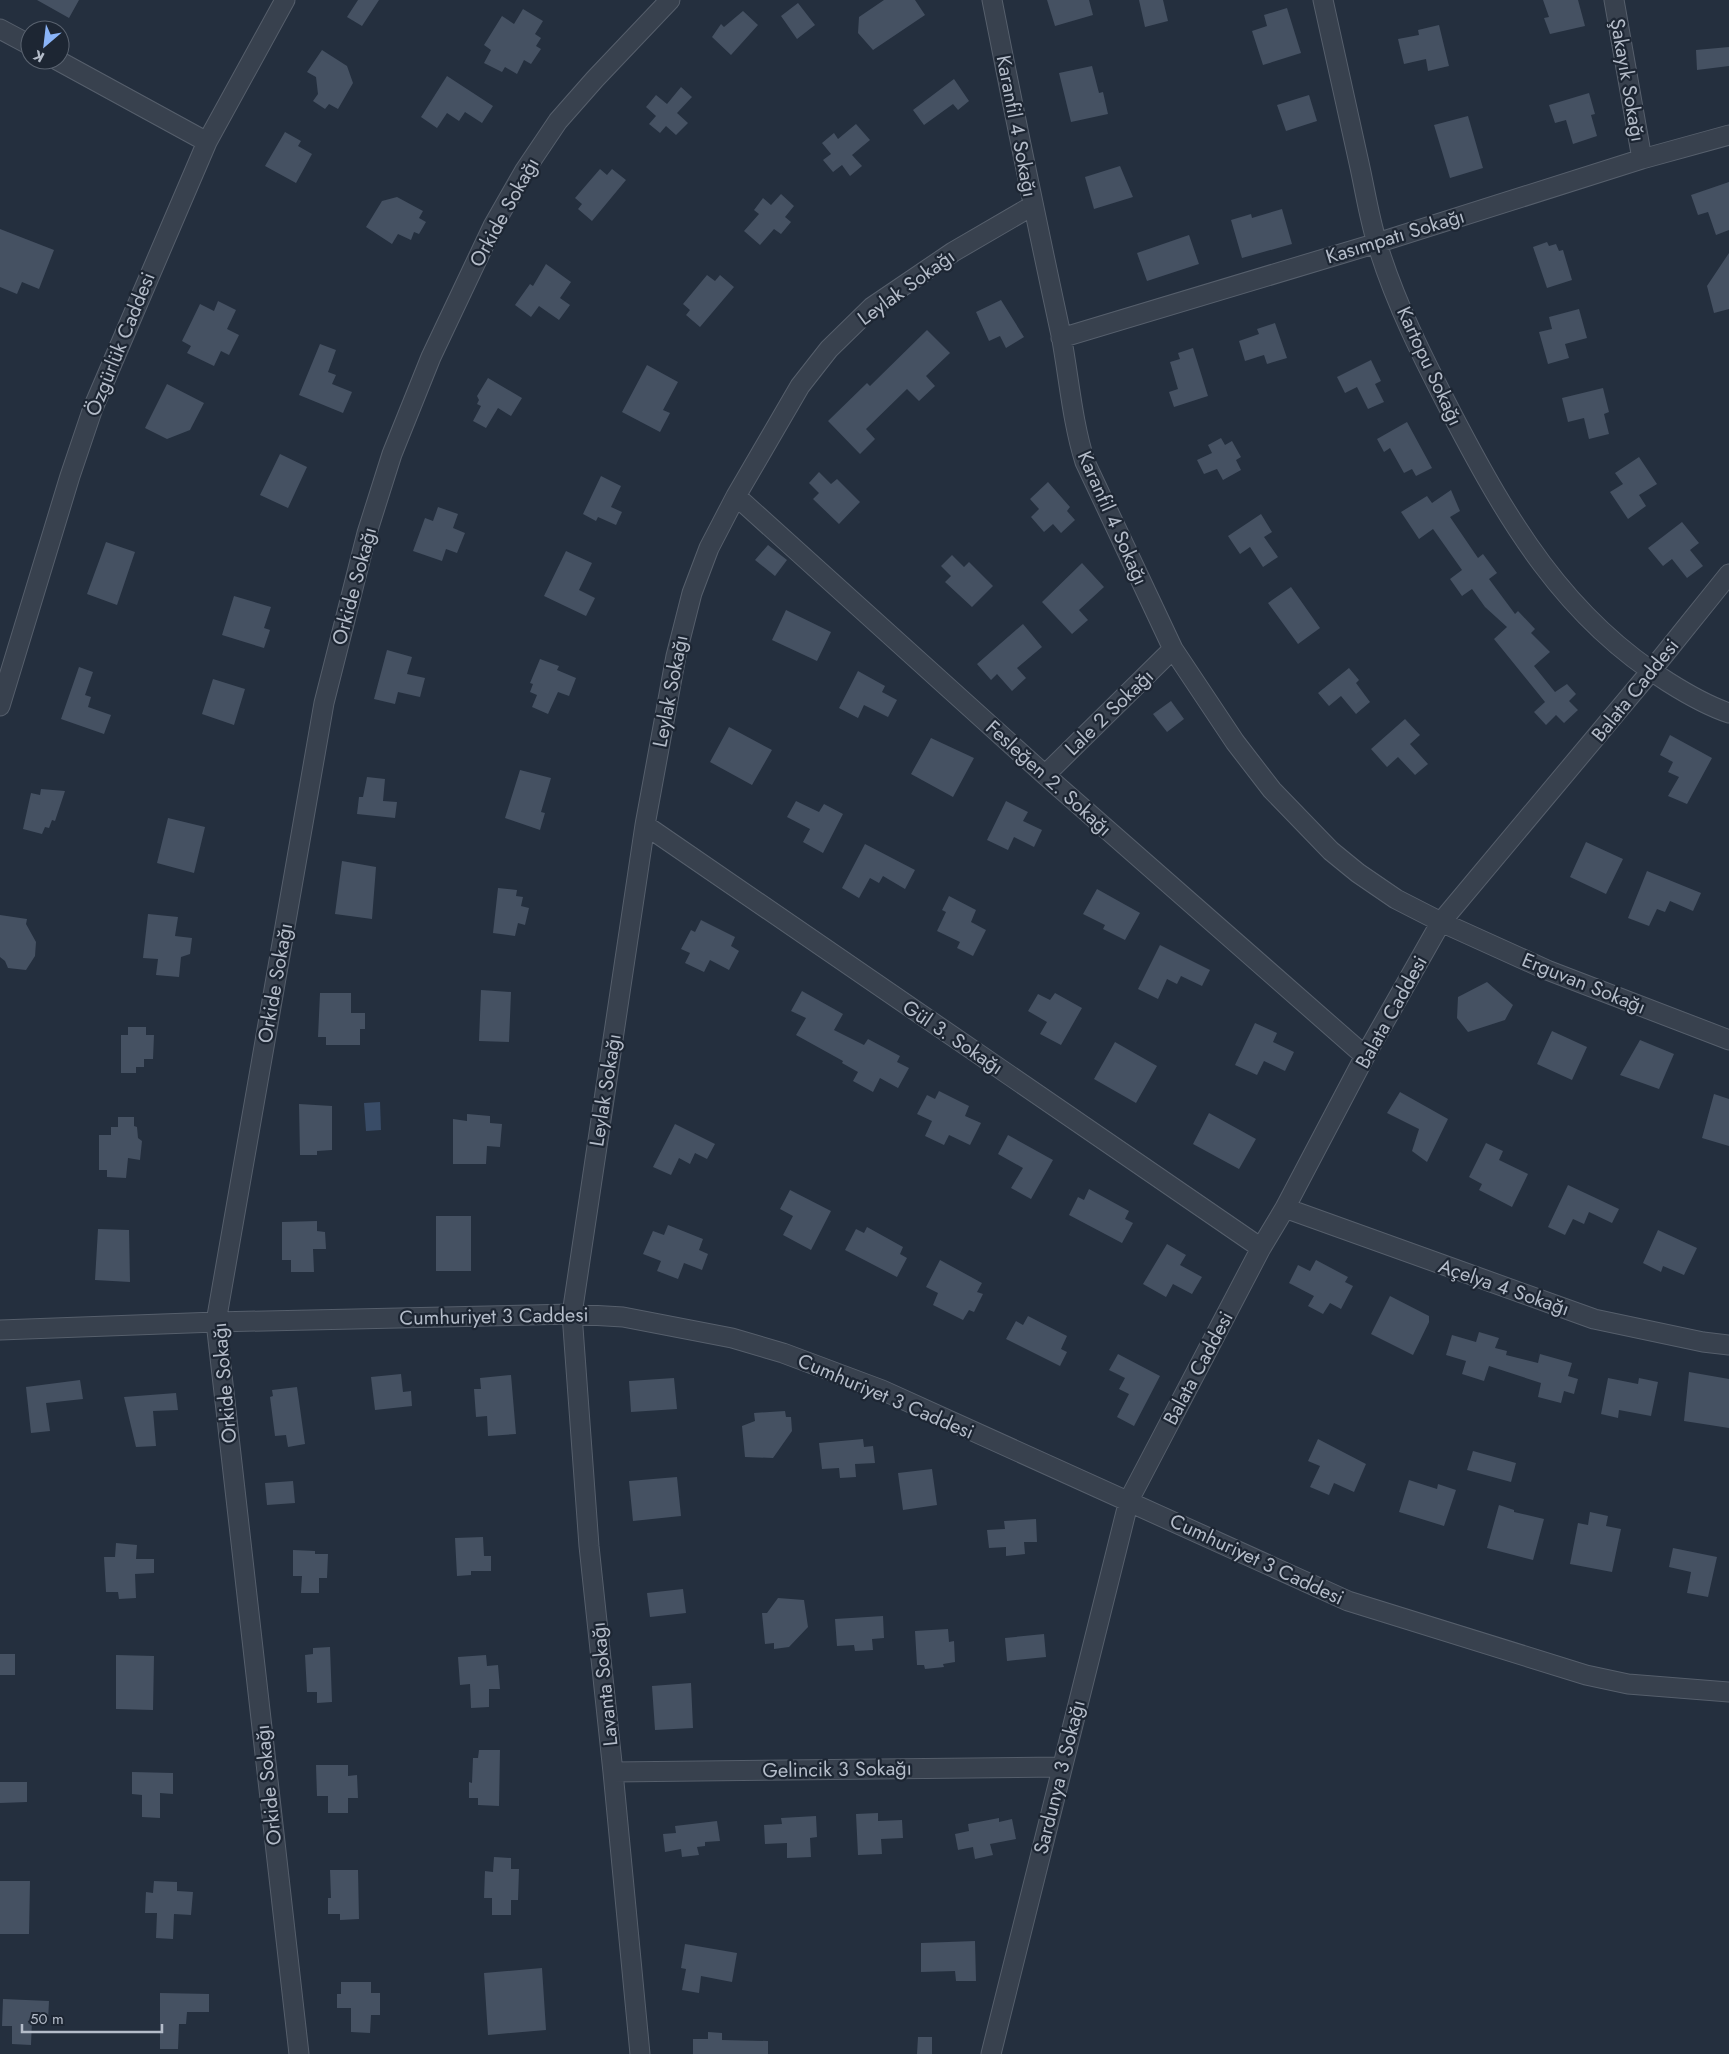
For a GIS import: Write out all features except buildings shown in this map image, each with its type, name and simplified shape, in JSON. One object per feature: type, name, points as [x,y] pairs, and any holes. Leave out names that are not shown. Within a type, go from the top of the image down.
[{"type":"street","name":"Özgürlük Caddesi","points":[[0,706],[70,476],[94,408],[207,142],[285,0]]},
{"type":"street","name":"Orkide Sokağı","points":[[299,2054],[216,1322],[324,703],[367,533],[392,454],[431,357],[466,280],[493,226],[525,170],[558,121],[670,0]]},
{"type":"street","name":"Karanfil 4 Sokağı","points":[[992,0],[1032,206],[1061,338],[1078,440],[1085,462],[1173,649],[1235,742],[1272,790],[1311,831],[1331,851],[1358,873],[1396,899],[1441,922]]},
{"type":"street","name":"Kartopu Sokağı","points":[[1324,0],[1377,243],[1401,306],[1430,371],[1485,477],[1534,554],[1560,588],[1590,620],[1619,647],[1652,672],[1681,690],[1729,713]]},
{"type":"street","name":"Şakayık Sokağı","points":[[1614,0],[1642,159]]},
{"type":"street","points":[[0,29],[20,40]]},
{"type":"street","points":[[70,67],[207,142]]},
{"type":"street","name":"Kasımpatı Sokağı","points":[[1061,338],[1377,243],[1642,159],[1729,135]]},
{"type":"street","name":"Leylak Sokağı","points":[[572,1314],[645,825],[676,656],[692,593],[709,548],[736,496],[800,386],[830,350],[855,324],[893,292],[953,252],[1032,206]]},
{"type":"street","name":"Fesleğen 2. Sokağı","points":[[736,496],[1045,775],[1365,1056]]},
{"type":"street","name":"Balata Caddesi","points":[[1129,1500],[1261,1248],[1285,1208],[1365,1056],[1441,922],[1652,672],[1729,574]]},
{"type":"street","name":"Lale 2 Sokağı","points":[[1045,775],[1173,649]]},
{"type":"street","name":"Gül 3. Sokağı","points":[[645,825],[1261,1248]]},
{"type":"street","name":"Erguvan Sokağı","points":[[1441,922],[1547,970],[1729,1040]]},
{"type":"street","name":"Açelya 4 Sokağı","points":[[1285,1208],[1594,1319],[1703,1342],[1729,1345]]},
{"type":"street","name":"Cumhuriyet 3 Caddesi","points":[[0,1330],[216,1322],[572,1314],[623,1317],[732,1338],[783,1353],[882,1390],[1129,1500],[1348,1601],[1586,1675],[1628,1684],[1729,1692]]},
{"type":"street","name":"Lavanta Sokağı","points":[[572,1314],[589,1546],[640,2054]]},
{"type":"street","name":"Sardunya 3 Sokağı","points":[[991,2054],[1129,1500]]},
{"type":"street","name":"Gelincik 3 Sokağı","points":[[613,1772],[1061,1767]]},
{"type":"water","points":[[380,1102],[381,1130],[366,1131],[364,1103]]}]
